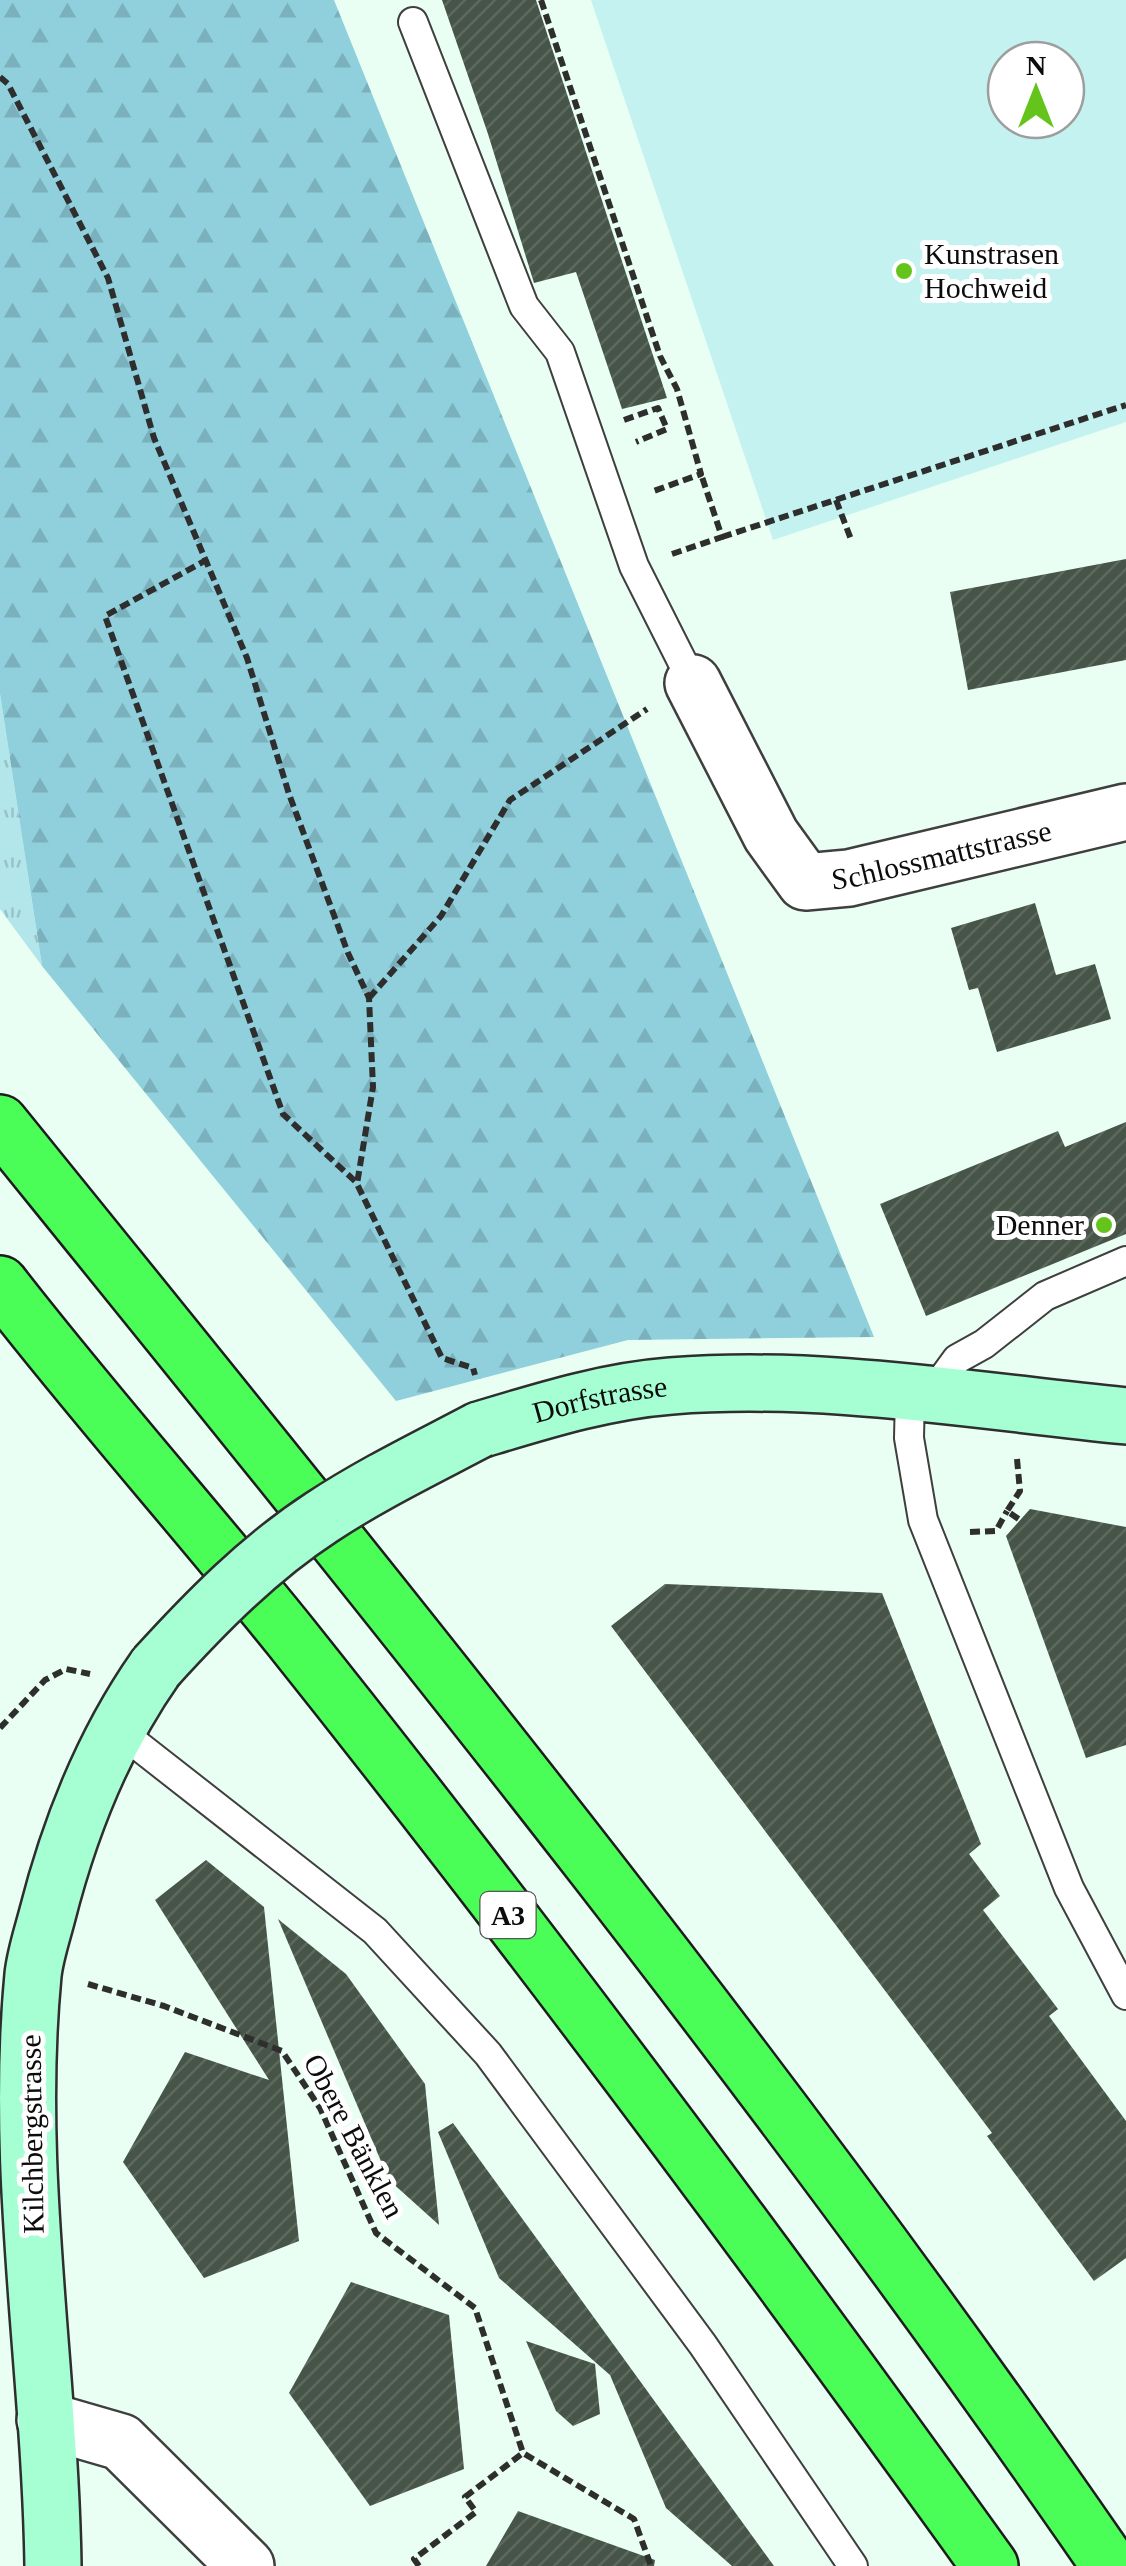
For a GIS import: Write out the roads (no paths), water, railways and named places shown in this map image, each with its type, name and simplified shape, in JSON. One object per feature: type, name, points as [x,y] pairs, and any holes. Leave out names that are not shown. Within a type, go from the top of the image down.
[{"type":"highway","points":[[0,1123],[413,1634],[565,1829],[894,2266],[1110,2566]]},
{"type":"highway","name":"A3","points":[[0,1284],[288,1634],[472,1868],[752,2238],[990,2566]]},
{"type":"street","name":"Schlossmattstrasse","points":[[693,682],[771,835],[805,882],[849,878],[1126,812]]},
{"type":"street","name":"Dorfstrasse","points":[[156,1667],[206,1612],[261,1562],[320,1518],[479,1430],[578,1400],[669,1386],[775,1384],[1126,1416]]},
{"type":"street","name":"Kilchbergstrasse","points":[[53,2566],[26,2131],[33,1972],[56,1878],[84,1802],[110,1705],[156,1667]]},
{"type":"street","points":[[45,2420],[122,2442],[246,2566]]},
{"type":"lane","points":[[412,22],[524,306],[560,352],[634,566],[693,682]]},
{"type":"lane","points":[[1126,1261],[1045,1296],[957,1360],[920,1395],[910,1438],[923,1520],[1069,1888],[1126,1996]]},
{"type":"lane","points":[[110,1705],[376,1932],[488,2054],[703,2345],[853,2566]]},
{"type":"place","name":"Kunstrasen Hochweid","points":[[904,271]]},
{"type":"place","name":"Denner","points":[[1104,1225]]}]
